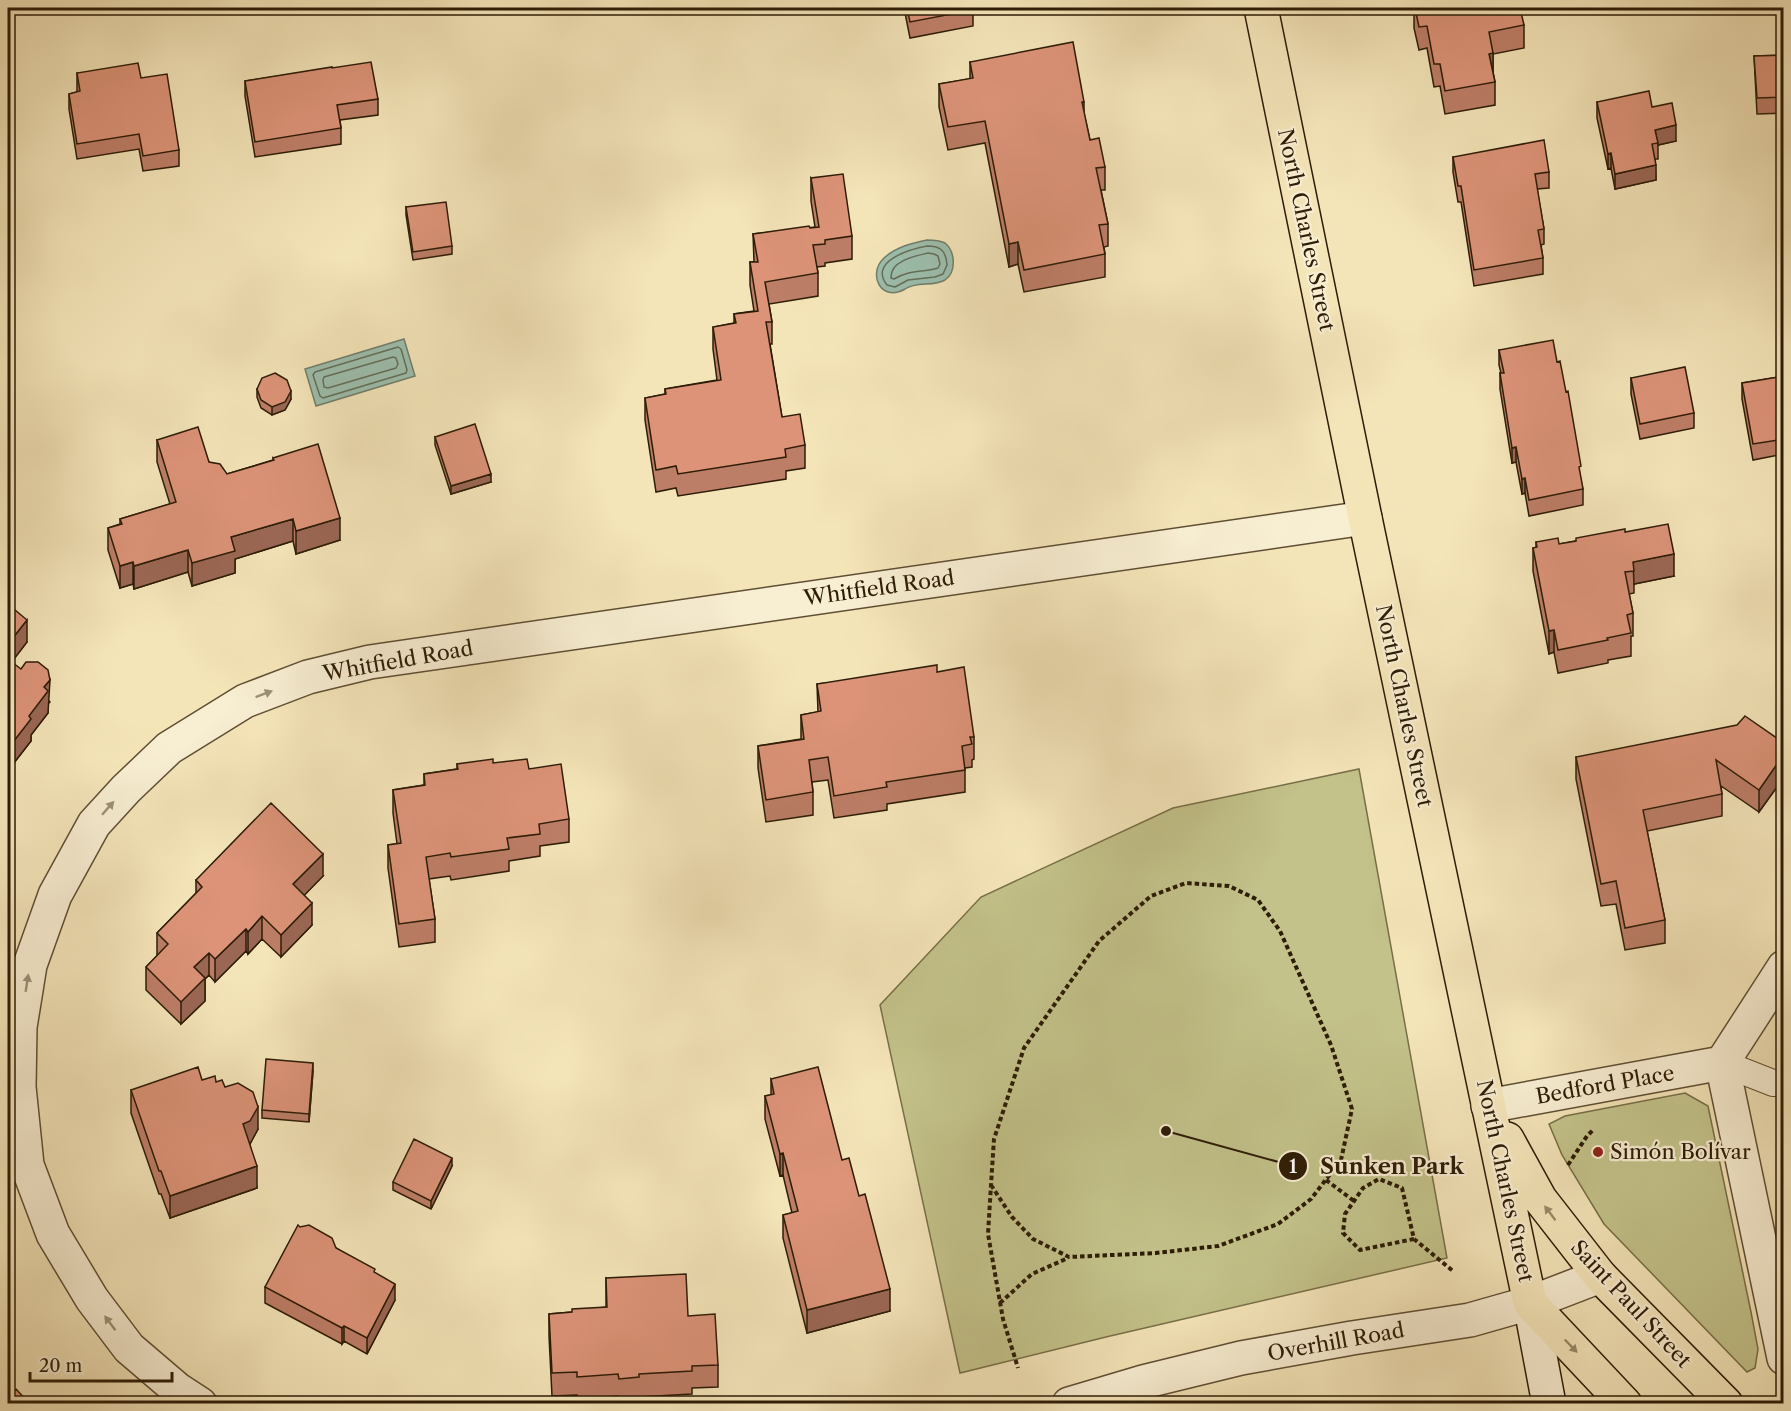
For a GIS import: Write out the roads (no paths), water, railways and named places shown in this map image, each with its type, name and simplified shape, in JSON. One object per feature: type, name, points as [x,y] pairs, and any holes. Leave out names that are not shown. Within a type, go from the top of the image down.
[{"type":"main road","name":"North Charles Street","points":[[1261,8],[1365,518],[1530,1303]]},
{"type":"main road","name":"Saint Paul Street","points":[[1488,1106],[1540,1199],[1600,1276],[1726,1404]]},
{"type":"main road","points":[[1530,1303],[1625,1404]]},
{"type":"street","name":"Whitfield Road","points":[[200,1404],[177,1389],[129,1348],[92,1299],[53,1234],[27,1165],[19,1087],[20,1027],[30,965],[55,895],[94,824],[126,789],[169,748],[245,701],[308,677],[370,662],[1365,518]]},
{"type":"street","points":[[1784,967],[1722,1063],[1784,1358]]},
{"type":"street","name":"Bedford Place","points":[[1488,1106],[1722,1063]]},
{"type":"street","name":"Overhill Road","points":[[1069,1404],[1143,1382],[1241,1358],[1470,1320],[1530,1303],[1600,1276]]},
{"type":"street","name":"North Charles Street","points":[[1530,1303],[1549,1404]]},
{"type":"lane","points":[[1722,1063],[1773,1083],[1784,1082]]},
{"type":"water","points":[[927,240],[945,243],[951,251],[953,267],[949,276],[940,282],[915,285],[897,292],[883,290],[877,279],[877,272],[884,258],[899,248]]},
{"type":"water","points":[[404,339],[415,376],[316,406],[305,369]]},
{"type":"place","name":"Sunken Park","points":[[1166,1131]]},
{"type":"place","name":"Simón Bolívar","points":[[1598,1152]]}]
